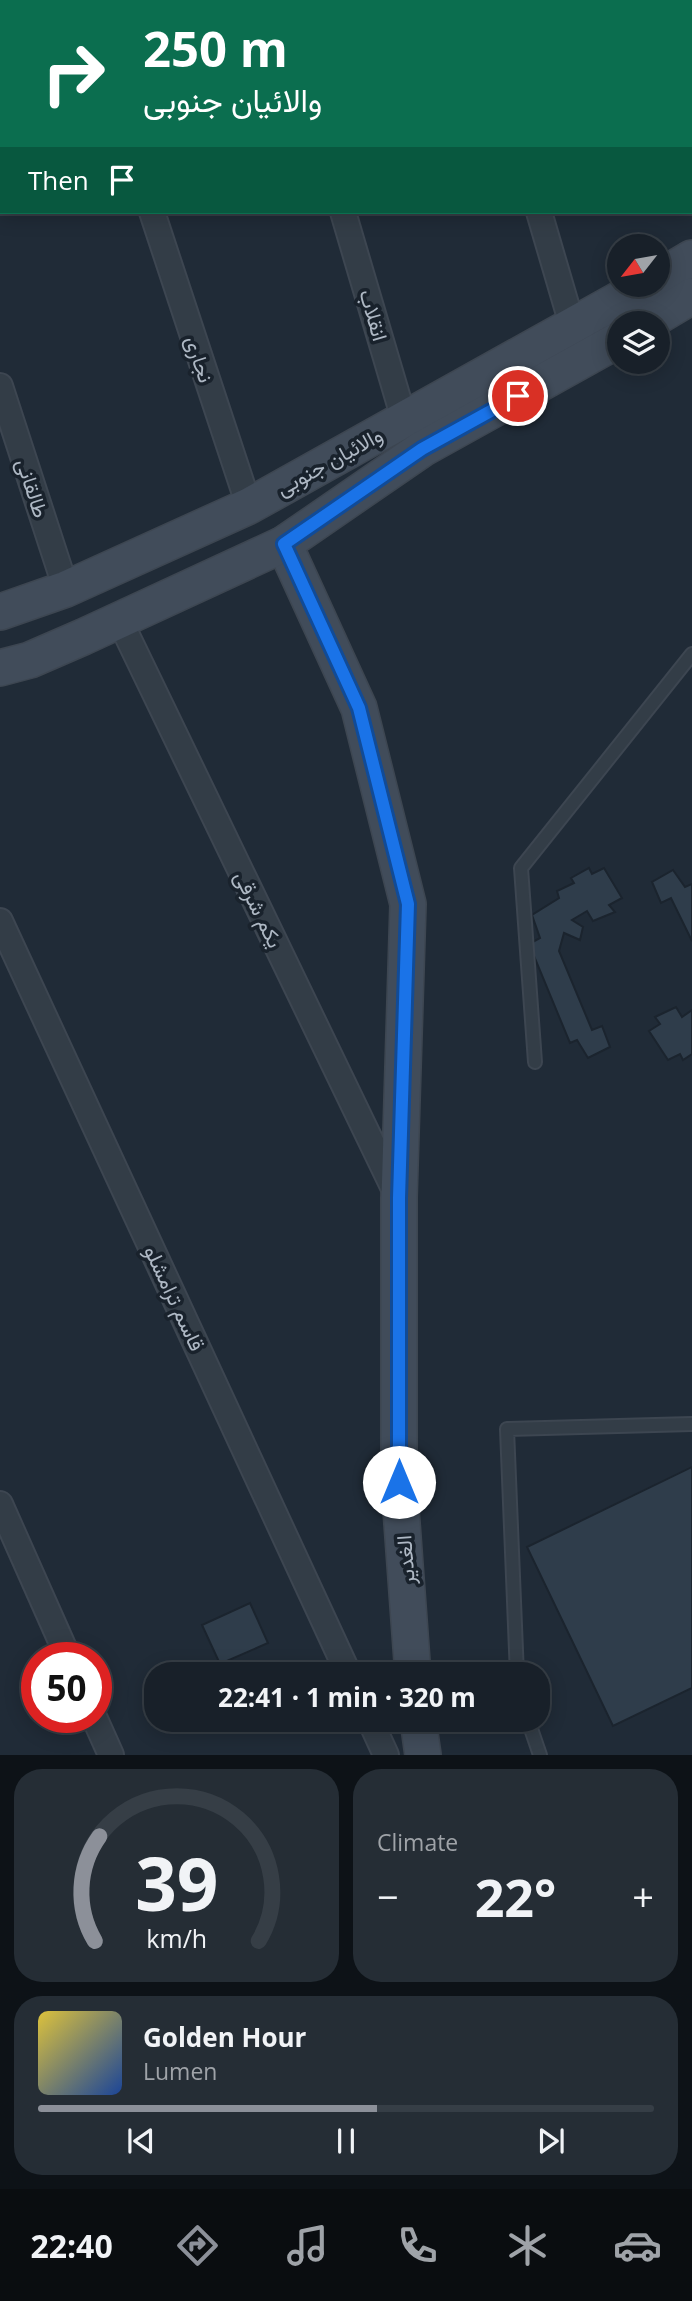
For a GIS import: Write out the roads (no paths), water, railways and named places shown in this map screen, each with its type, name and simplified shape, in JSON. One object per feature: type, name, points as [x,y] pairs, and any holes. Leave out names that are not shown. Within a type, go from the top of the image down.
[{"type":"main road","points":[[670,271],[692,258]]},
{"type":"main road","points":[[667,311],[692,296]]},
{"type":"main road","name":"والائیان جنوبی","points":[[0,612],[66,589],[249,506],[623,298]]},
{"type":"main road","name":"والائیان جنوبی","points":[[0,668],[40,655],[274,548],[422,449],[607,346]]},
{"type":"main road","name":"الغدیر","points":[[249,506],[359,708],[408,904],[399,1198],[399,1482],[412,1662]]},
{"type":"main road","points":[[420,1732],[423,1755]]},
{"type":"street","name":"نجاری","points":[[153,214],[249,506]]},
{"type":"street","name":"انقلاب","points":[[344,214],[404,419]]},
{"type":"street","points":[[540,214],[573,328]]},
{"type":"street","name":"طالقانی","points":[[0,386],[66,589]]},
{"type":"street","name":"یکم شرقی","points":[[119,619],[399,1198]]},
{"type":"street","name":"قاسم ترامشلو","points":[[0,921],[343,1662]]},
{"type":"street","points":[[0,1504],[61,1642]]},
{"type":"street","points":[[375,1732],[386,1755]]},
{"type":"street","points":[[101,1733],[111,1755]]},
{"type":"lane","points":[[535,1062],[522,868],[692,654]]},
{"type":"lane","points":[[516,1662],[507,1429],[692,1424]]},
{"type":"lane","points":[[532,1732],[540,1755]]}]
